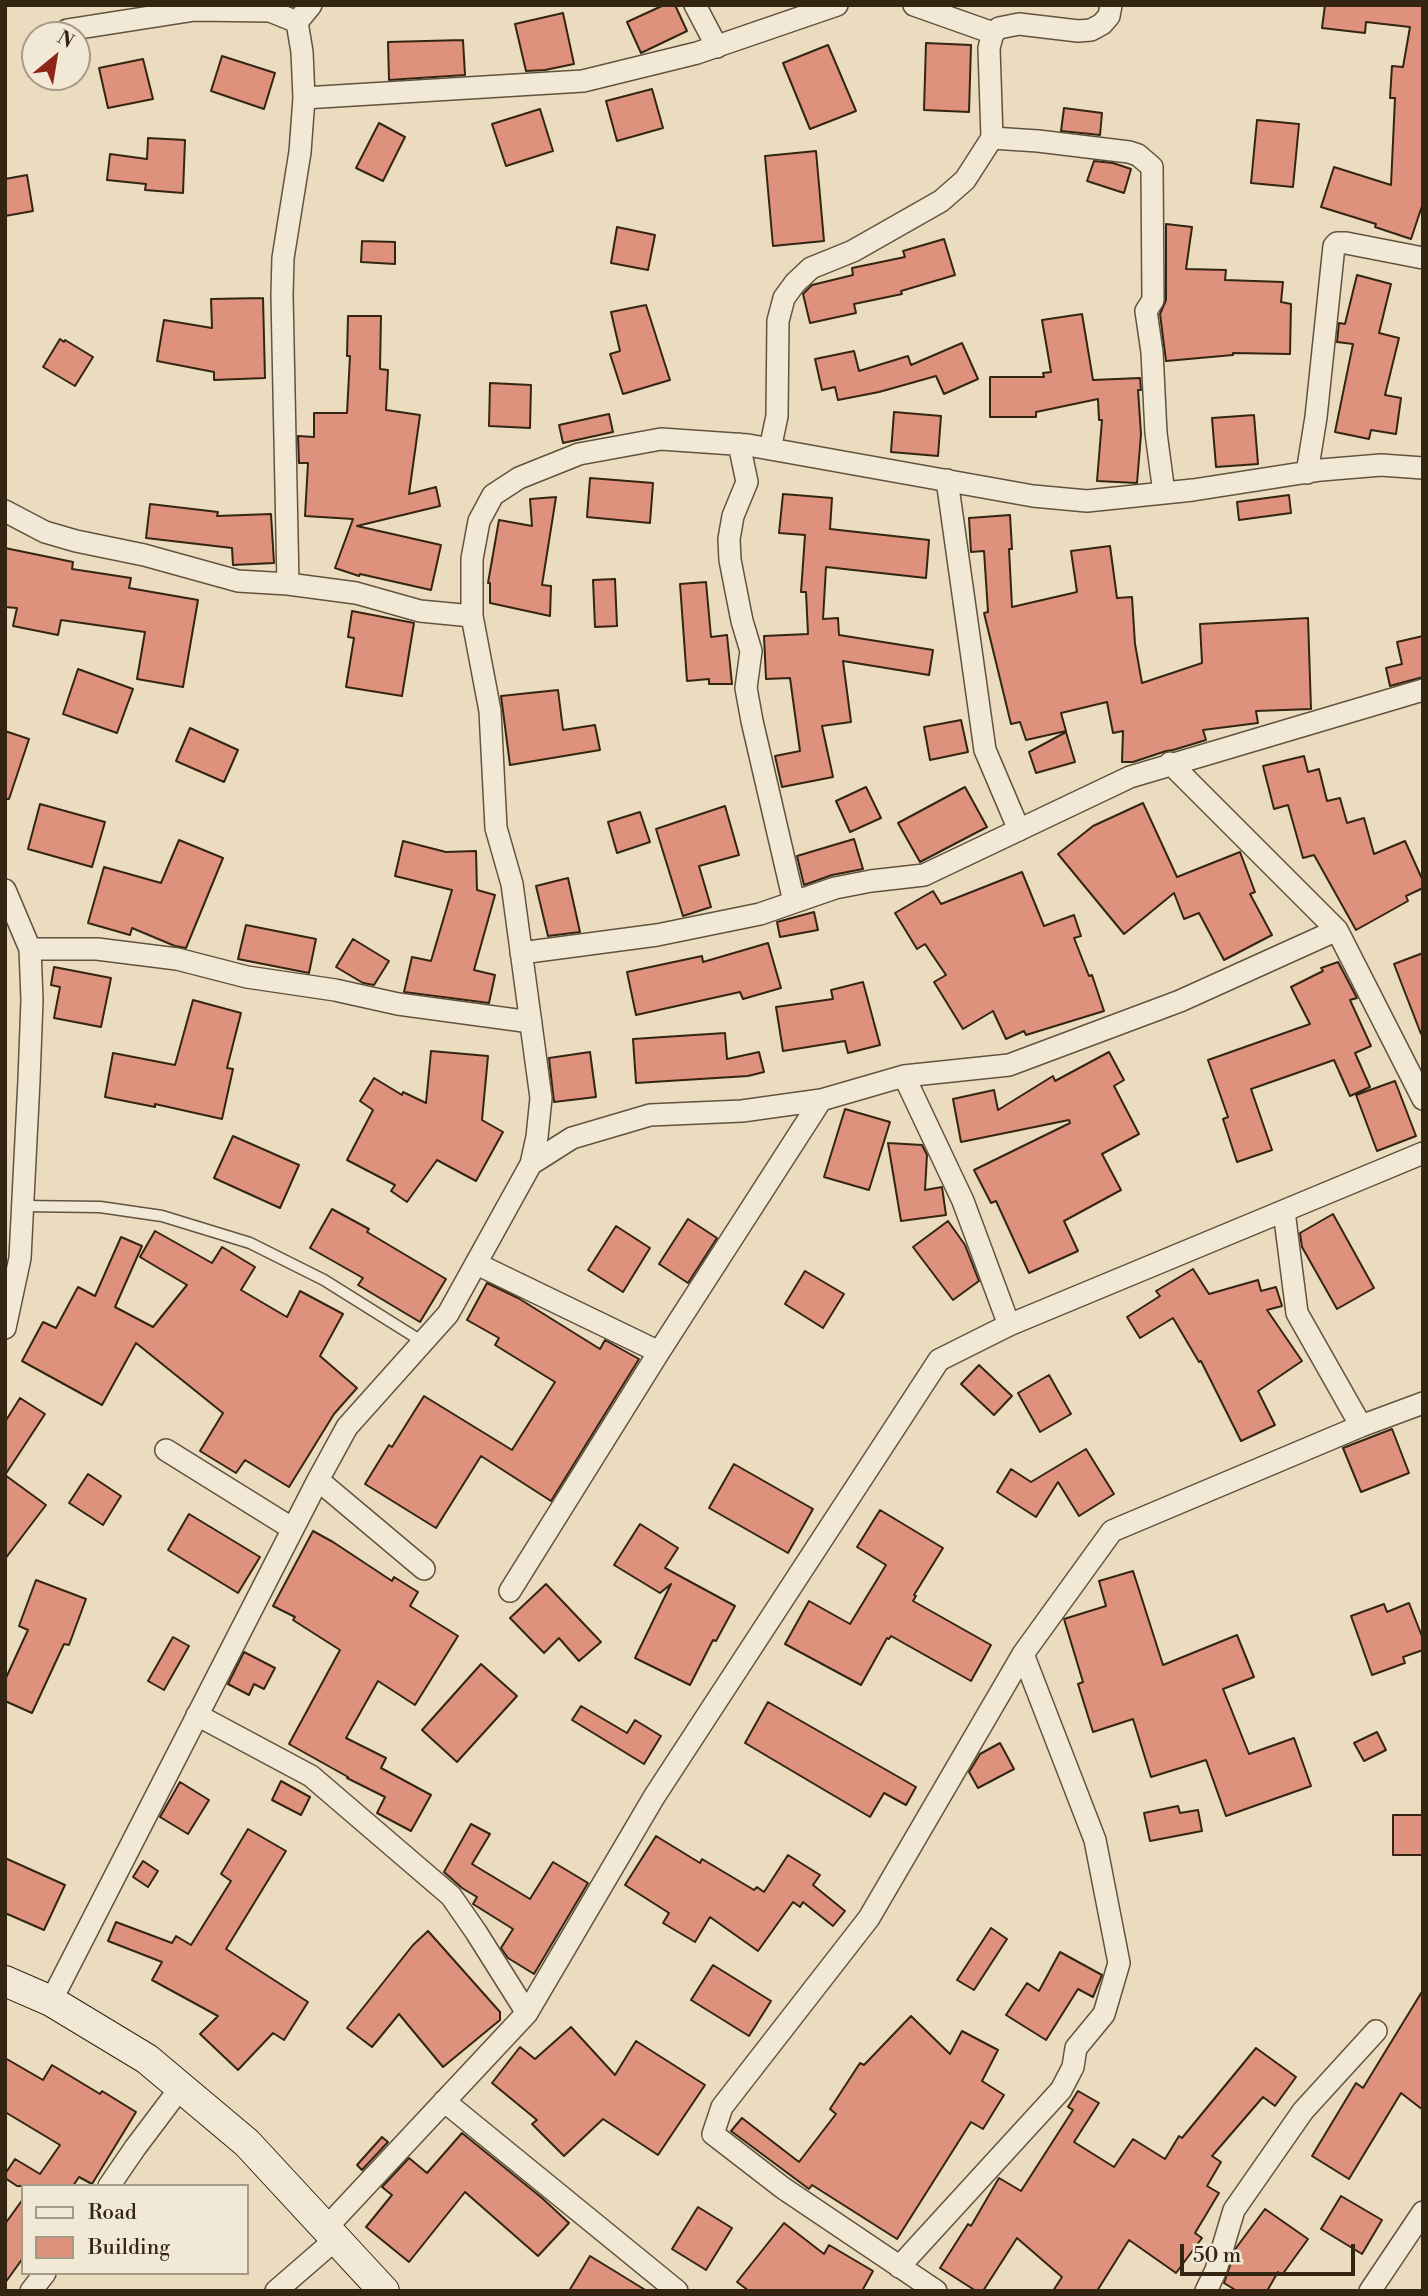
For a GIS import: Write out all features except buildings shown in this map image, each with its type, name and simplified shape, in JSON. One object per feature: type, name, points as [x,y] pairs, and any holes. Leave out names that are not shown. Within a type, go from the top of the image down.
[{"type":"street","points":[[288,584],[282,270],[304,98],[302,52],[297,22],[311,5]]},
{"type":"street","points":[[695,5],[717,47]]},
{"type":"street","points":[[304,98],[583,81],[717,47],[837,5]]},
{"type":"street","points":[[914,5],[993,33]]},
{"type":"street","points":[[770,449],[777,416],[778,321],[784,298],[795,283],[811,268],[853,251],[941,201],[965,180],[992,138],[989,48],[993,33],[999,28],[1019,24],[1091,30],[1109,16],[1111,5]]},
{"type":"street","points":[[91,26],[195,10],[270,11],[297,22]]},
{"type":"street","points":[[992,138],[1129,152],[1138,155],[1152,167],[1153,300],[1146,311],[1164,493]]},
{"type":"street","points":[[1307,473],[1316,417],[1334,246],[1337,243],[1346,243],[1423,258]]},
{"type":"street","points":[[51,2001],[347,1427],[448,1314],[531,1164],[541,1098],[512,884],[496,828],[490,710],[472,616],[472,559],[479,521],[493,495],[519,478],[579,453],[661,439],[739,444],[1033,496],[1087,501],[1381,465],[1423,468]]},
{"type":"street","points":[[739,444],[747,482],[733,516],[729,539],[730,560],[751,651],[746,688],[752,721],[794,902]]},
{"type":"street","points":[[947,481],[985,750],[1019,830]]},
{"type":"street","points":[[5,511],[45,532],[144,555],[238,582],[288,584],[356,593],[420,611],[472,616]]},
{"type":"street","points":[[521,953],[657,934],[760,914],[835,888],[924,875],[1130,777],[1423,690]]},
{"type":"street","points":[[1170,764],[1337,930],[1423,1100]]},
{"type":"street","points":[[5,890],[30,949],[32,1000],[20,1258],[5,1328]]},
{"type":"street","points":[[531,1164],[572,1138],[650,1115],[742,1111],[821,1100],[904,1076],[1009,1065],[1180,1002],[1337,930]]},
{"type":"street","points":[[30,949],[97,949],[177,959],[247,977],[335,990],[398,1004],[531,1022]]},
{"type":"street","points":[[904,1076],[963,1201],[1009,1325]]},
{"type":"street","points":[[510,1591],[821,1100]]},
{"type":"street","points":[[276,2291],[331,2234],[444,2101],[527,2013],[654,1797],[939,1360],[1009,1325],[1423,1153]]},
{"type":"street","points":[[1284,1211],[1297,1313],[1361,1426]]},
{"type":"street","points":[[477,1264],[659,1352]]},
{"type":"street","points":[[936,2291],[783,2188],[713,2134],[722,2107],[869,1918],[1023,1654],[1112,1531],[1361,1426],[1423,1403]]},
{"type":"street","points":[[166,1450],[293,1529]]},
{"type":"street","points":[[318,1480],[424,1569]]},
{"type":"street","points":[[899,2267],[1060,2090],[1073,2067],[1076,2048],[1104,2014],[1119,1963],[1095,1840],[1023,1654]]},
{"type":"street","points":[[197,1715],[311,1776],[451,1896],[527,2013]]},
{"type":"street","points":[[5,1981],[51,2001],[147,2059],[247,2143],[384,2291]]},
{"type":"street","points":[[1206,2291],[1216,2270],[1234,2210],[1303,2111],[1377,2031]]},
{"type":"street","points":[[110,2184],[181,2087]]},
{"type":"street","points":[[444,2101],[677,2291]]},
{"type":"street","points":[[1370,2291],[1423,2212]]},
{"type":"street","points":[[31,2291],[43,2275]]},
{"type":"lane","points":[[22,1206],[100,1208],[162,1216],[250,1243],[324,1280],[423,1342]]}]
